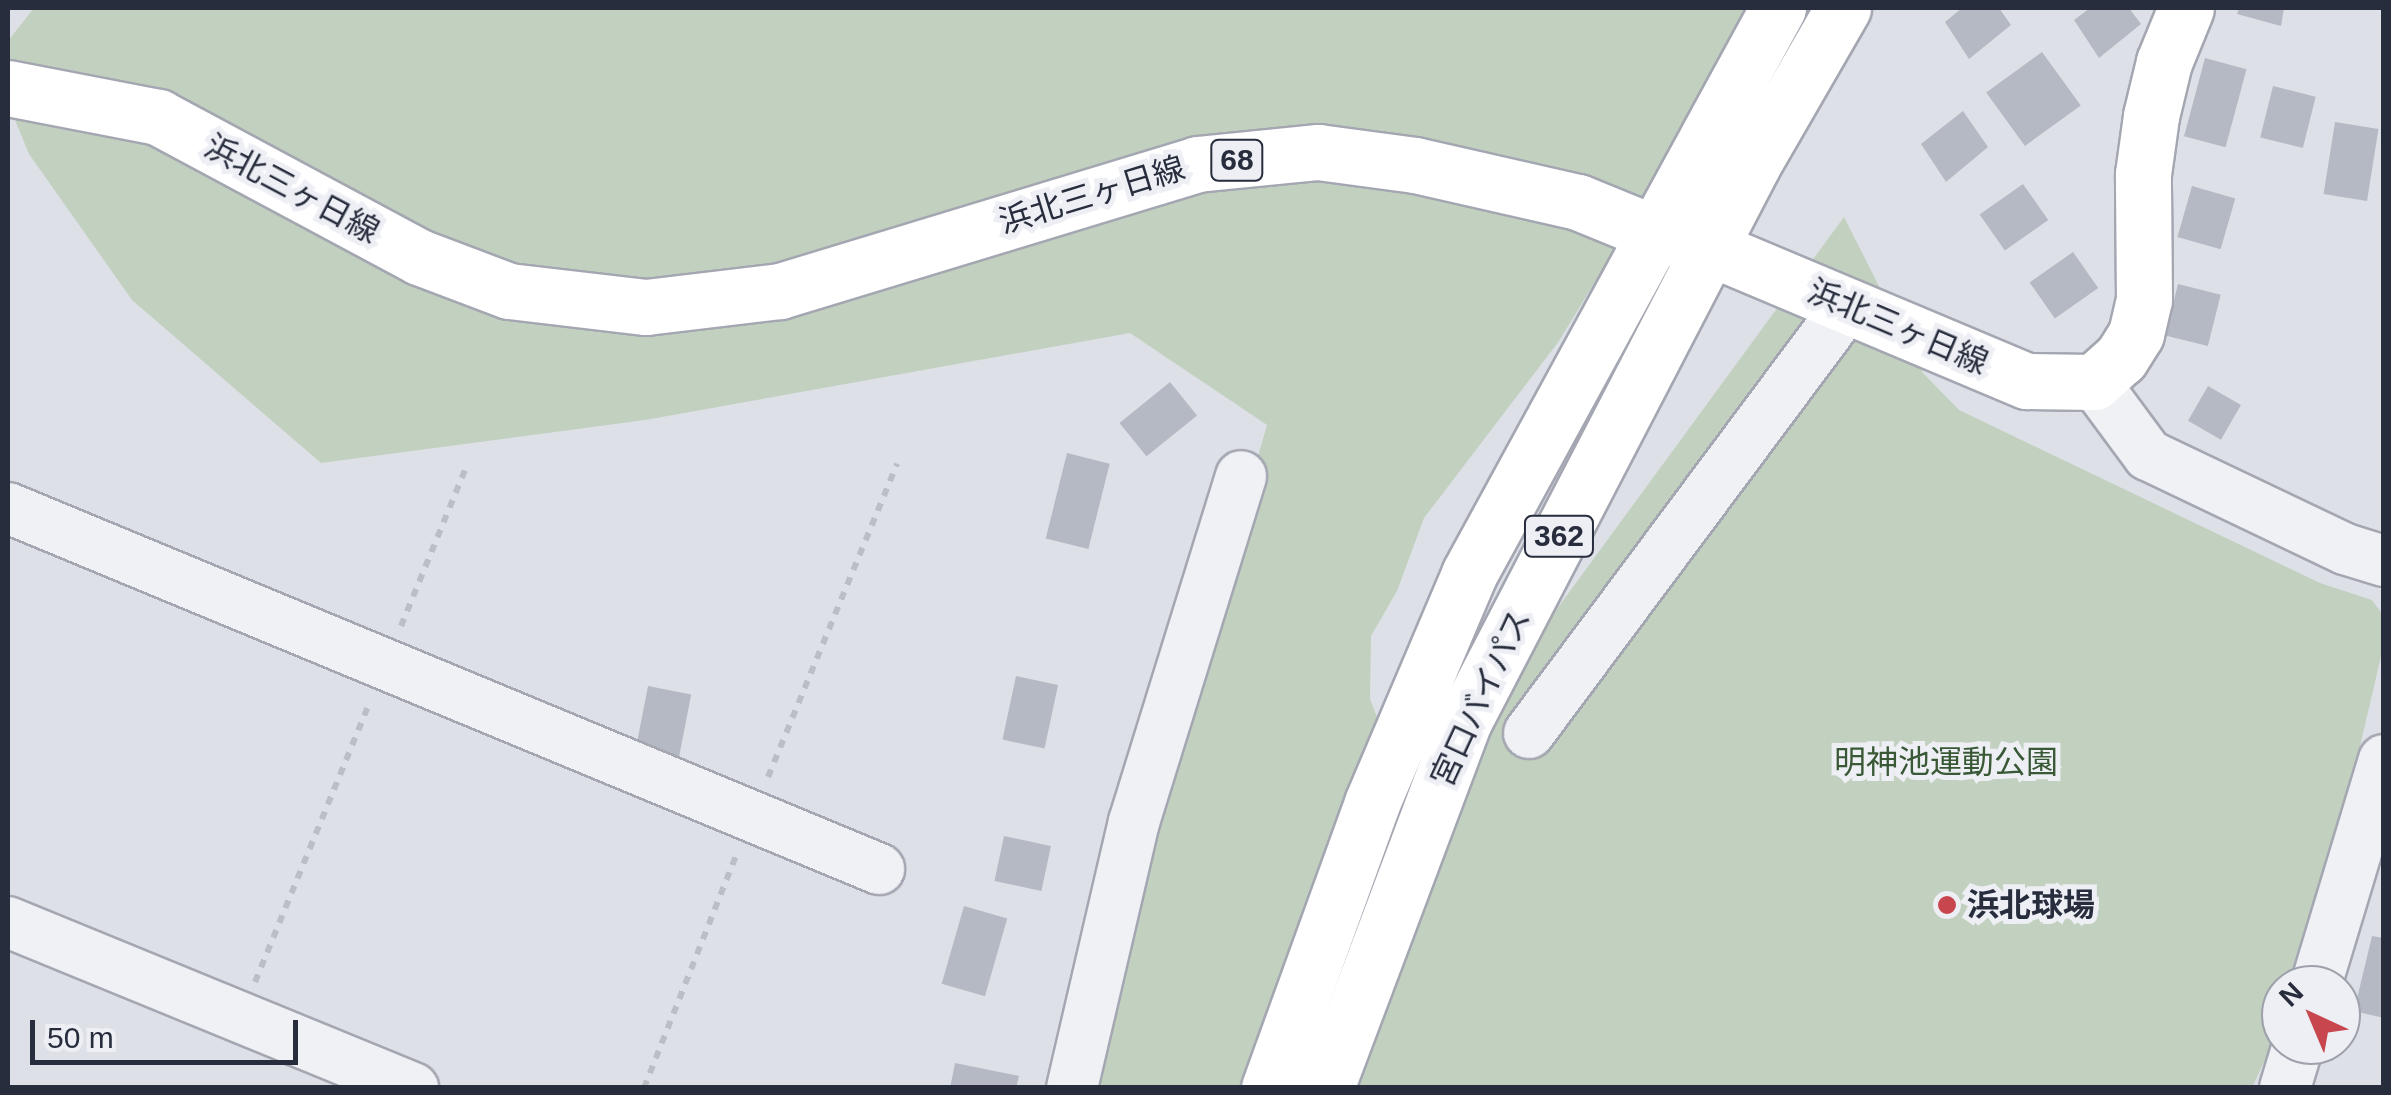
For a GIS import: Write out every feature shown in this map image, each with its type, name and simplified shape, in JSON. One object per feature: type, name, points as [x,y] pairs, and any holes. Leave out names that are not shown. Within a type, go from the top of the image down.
[{"type":"main road","name":"宮口バイパス","points":[[1269,1088],[1372,803],[1469,574],[1778,8]]},
{"type":"main road","name":"宮口バイパス","points":[[1326,1088],[1465,719],[1710,248],[1844,8]]},
{"type":"main road","points":[[2094,382],[2121,358],[2136,334],[2144,300],[2146,154],[2164,62],[2186,8]]},
{"type":"main road","name":"浜北三ヶ日線","points":[[8,88],[158,117],[418,257],[509,291],[646,307],[780,291],[1196,164],[1318,152],[1415,165],[1578,202],[1654,232],[1710,248],[2027,381],[2094,382]]},
{"type":"street","points":[[1528,733],[1848,305]]},
{"type":"street","points":[[2094,382],[2148,456],[2346,549],[2384,561]]},
{"type":"street","points":[[1072,1088],[1134,822],[1241,476]]},
{"type":"street","points":[[8,508],[879,868]]},
{"type":"street","points":[[2322,965],[2384,760]]},
{"type":"street","points":[[8,922],[412,1088]]},
{"type":"path","points":[[644,1088],[897,464]]},
{"type":"path","points":[[240,1017],[465,470]]},
{"type":"green space","name":"明神池運動公園","points":[[34,8],[1749,8],[1679,144],[1559,341],[1424,518],[1397,591],[1371,636],[1370,699],[1394,762],[1325,879],[1529,647],[1844,217],[1923,373],[1959,410],[2320,583],[2372,600],[2383,615],[2383,648],[2309,965],[2261,965],[2262,1065],[2252,1088],[1076,1087],[1267,425],[1130,333],[645,420],[321,463],[132,300],[29,154],[8,103],[8,41]]},
{"type":"building","points":[[1962,8],[1999,8],[2011,25],[1969,59],[1945,22]]},
{"type":"building","points":[[2090,8],[2129,8],[2141,24],[2099,58],[2074,20]]},
{"type":"building","points":[[2239,8],[2284,8],[2281,26],[2237,14]]},
{"type":"building","points":[[2042,52],[2081,105],[2025,146],[1986,93]]},
{"type":"building","points":[[2205,58],[2247,69],[2226,147],[2184,136]]},
{"type":"building","points":[[2273,86],[2316,97],[2303,148],[2260,137]]},
{"type":"building","points":[[1963,111],[1988,147],[1946,182],[1921,144]]},
{"type":"building","points":[[2335,122],[2378,129],[2367,201],[2324,194]]},
{"type":"building","points":[[2023,184],[2048,220],[2005,250],[1980,214]]},
{"type":"building","points":[[2192,186],[2235,198],[2221,249],[2177,237]]},
{"type":"building","points":[[2073,252],[2098,288],[2055,318],[2030,282]]},
{"type":"building","points":[[2178,284],[2221,295],[2208,346],[2165,335]]},
{"type":"building","points":[[1170,382],[1197,415],[1147,456],[1119,423]]},
{"type":"building","points":[[2208,386],[2241,405],[2221,440],[2188,421]]},
{"type":"building","points":[[1067,453],[1110,464],[1088,549],[1046,538]]},
{"type":"building","points":[[1016,676],[1058,685],[1045,749],[1002,740]]},
{"type":"building","points":[[648,686],[691,694],[679,757],[636,749]]},
{"type":"building","points":[[1004,836],[1051,846],[1041,891],[994,881]]},
{"type":"building","points":[[964,906],[1007,918],[985,996],[942,984]]},
{"type":"building","points":[[2372,936],[2384,938],[2384,1018],[2361,1013],[2361,982]]},
{"type":"building","points":[[955,1063],[1019,1076],[1016,1088],[950,1088]]},
{"type":"place","name":"浜北球場","points":[[1947,905]]}]
